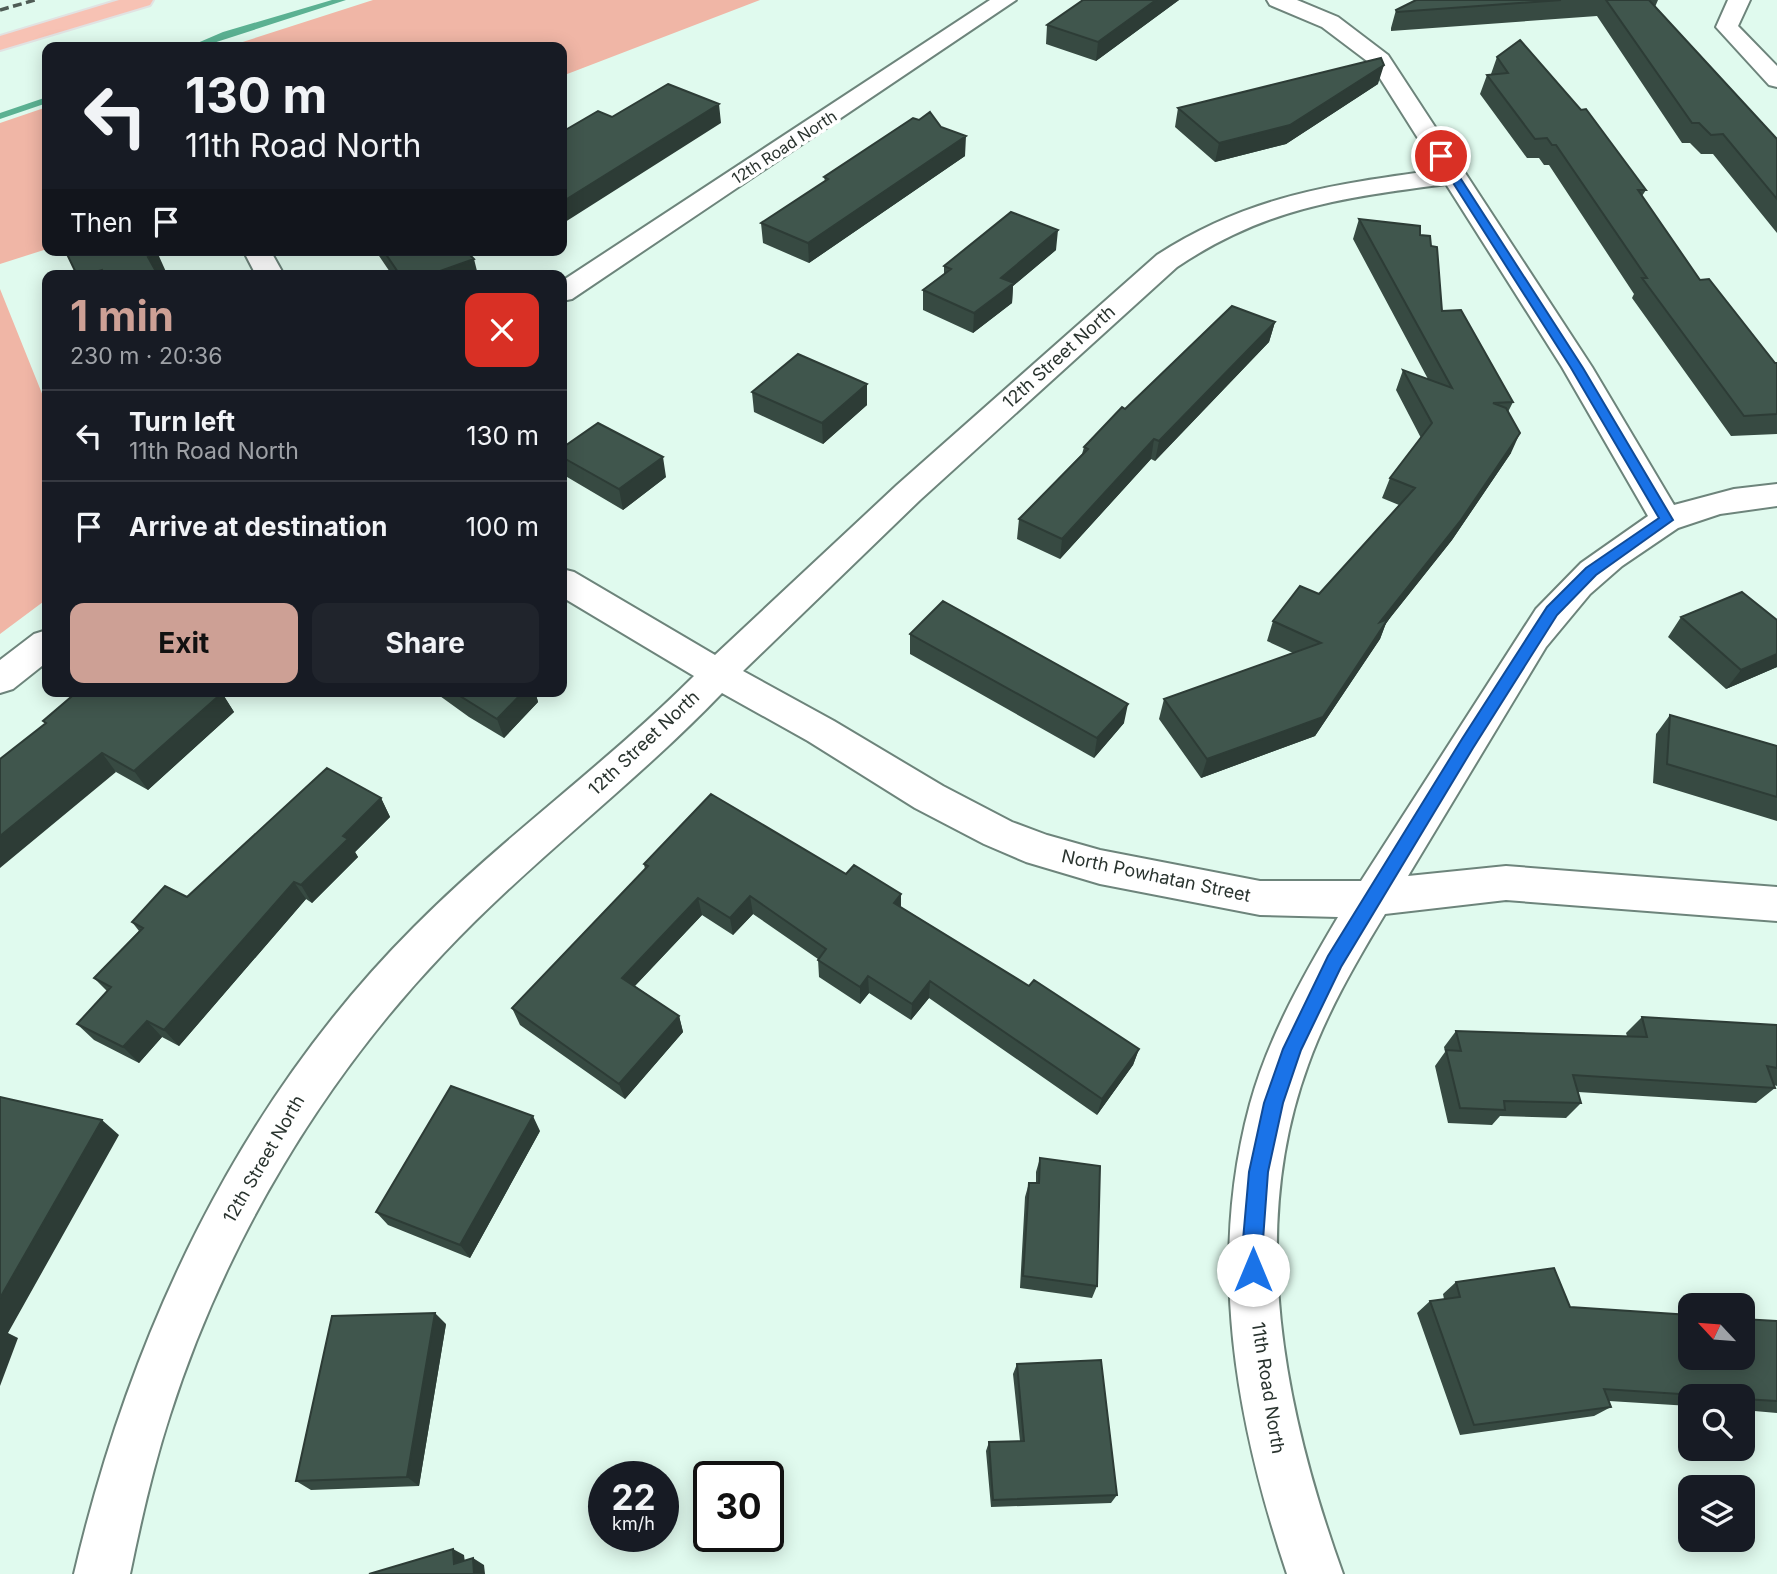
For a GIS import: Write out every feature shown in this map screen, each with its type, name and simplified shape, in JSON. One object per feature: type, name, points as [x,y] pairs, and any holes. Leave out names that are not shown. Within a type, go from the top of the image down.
[{"type":"highway","points":[[0,43],[142,0]]},
{"type":"street","name":"12th Road North","points":[[567,290],[1005,0]]},
{"type":"street","points":[[1278,0],[1330,22],[1380,60],[1577,368],[1666,520]]},
{"type":"street","points":[[1739,0],[1727,27],[1777,80]]},
{"type":"street","name":"12th Street North","points":[[102,1574],[131,1456],[159,1374],[235,1206],[299,1097],[334,1049],[398,973],[451,918],[666,726],[969,439],[1137,288],[1193,242],[1249,214],[1277,205],[1349,190],[1453,175]]},
{"type":"street","name":"11th Road North","points":[[1315,1574],[1295,1516],[1273,1432],[1255,1307],[1253,1233],[1265,1138],[1287,1062],[1319,990],[1372,898],[1552,611],[1591,572],[1666,520],[1702,506],[1731,499],[1777,495]]},
{"type":"street","name":"North Powhatan Street","points":[[567,584],[943,805],[998,833],[1040,850],[1100,867],[1260,898],[1293,901],[1372,898],[1467,884],[1506,883],[1777,904]]},
{"type":"street","points":[[0,679],[42,647]]},
{"type":"shaded area","points":[[373,0],[760,0],[567,74],[567,42],[243,42]]},
{"type":"shaded area","points":[[42,109],[42,251],[0,264],[0,123]]},
{"type":"shaded area","points":[[0,289],[42,394],[42,603],[0,634]]},
{"type":"building","points":[[1083,0],[1156,0],[1098,42],[1047,25]]},
{"type":"building","points":[[1416,0],[1561,0],[1397,12],[1396,10]]},
{"type":"building","points":[[1606,0],[1649,0],[1777,139],[1777,199],[1723,134],[1711,135],[1699,123],[1692,123]]},
{"type":"building","points":[[1520,40],[1581,110],[1586,109],[1646,190],[1638,190],[1700,280],[1709,279],[1777,363],[1777,414],[1744,416],[1642,278],[1647,278],[1556,145],[1552,145],[1547,138],[1535,139],[1487,75],[1508,73],[1497,57]]},
{"type":"building","points":[[1381,58],[1384,65],[1290,125],[1219,143],[1178,108]]},
{"type":"building","points":[[668,84],[719,104],[567,199],[567,129],[598,111],[612,117]]},
{"type":"building","points":[[930,112],[941,127],[966,136],[808,243],[761,223],[913,118],[919,120]]},
{"type":"building","points":[[1011,212],[1058,230],[1001,278],[1014,283],[974,313],[923,290],[951,269],[944,266]]},
{"type":"building","points":[[1359,219],[1420,226],[1420,235],[1430,236],[1431,246],[1437,247],[1442,311],[1461,310],[1513,402],[1493,403],[1506,408],[1520,433],[1461,520],[1380,622],[1388,619],[1323,717],[1207,759],[1164,699],[1321,643],[1273,621],[1300,586],[1319,594],[1415,488],[1390,478],[1432,423],[1403,370],[1452,388]]},
{"type":"building","points":[[68,256],[151,256],[148,257],[155,270],[102,270],[75,270]]},
{"type":"building","points":[[387,256],[471,256],[474,259],[443,270],[397,270]]},
{"type":"building","points":[[1232,306],[1275,322],[1159,441],[1154,439],[1062,539],[1019,519],[1088,449],[1084,447],[1122,407],[1125,409]]},
{"type":"building","points":[[798,354],[867,384],[822,423],[752,392]]},
{"type":"building","points":[[598,423],[663,457],[619,489],[567,460],[567,445]]},
{"type":"building","points":[[1742,592],[1777,620],[1777,654],[1741,670],[1681,617]]},
{"type":"building","points":[[943,601],[1128,704],[1097,738],[910,634]]},
{"type":"building","points":[[71,697],[217,697],[134,771],[102,753],[0,836],[0,759],[46,723],[43,721]]},
{"type":"building","points":[[462,697],[518,697],[497,719]]},
{"type":"building","points":[[1670,715],[1777,746],[1777,797],[1667,764]]},
{"type":"building","points":[[327,768],[381,798],[343,836],[348,839],[301,885],[294,882],[164,1030],[147,1021],[123,1047],[77,1024],[111,987],[94,978],[143,928],[132,922],[165,886],[187,897]]},
{"type":"building","points":[[711,794],[846,874],[854,865],[901,894],[894,903],[1029,986],[1034,980],[1139,1049],[1102,1099],[930,981],[912,1004],[868,976],[860,987],[818,960],[826,949],[750,896],[730,918],[698,898],[622,978],[679,1016],[619,1084],[512,1008],[648,866],[644,864]]},
{"type":"building","points":[[1642,1017],[1777,1025],[1777,1068],[1767,1066],[1775,1088],[1573,1075],[1581,1103],[1504,1101],[1505,1110],[1460,1108],[1446,1050],[1461,1051],[1456,1031],[1647,1037]]},
{"type":"building","points":[[451,1086],[533,1116],[460,1245],[376,1212]]},
{"type":"building","points":[[0,1097],[102,1120],[0,1298]]},
{"type":"building","points":[[1040,1158],[1100,1166],[1097,1286],[1023,1276],[1029,1183],[1039,1183]]},
{"type":"building","points":[[1554,1268],[1570,1307],[1678,1314],[1678,1370],[1755,1370],[1755,1320],[1777,1321],[1777,1401],[1755,1400],[1755,1384],[1678,1384],[1678,1394],[1604,1389],[1611,1407],[1474,1425],[1430,1301],[1460,1297],[1456,1282]]},
{"type":"building","points":[[435,1313],[407,1477],[296,1481],[332,1316]]},
{"type":"building","points":[[1101,1360],[1117,1495],[993,1500],[989,1442],[1024,1441],[1017,1364]]},
{"type":"building","points":[[453,1549],[454,1564],[473,1558],[474,1574],[369,1574]]},
{"type":"waterway","points":[[206,42],[342,0]]},
{"type":"waterway","points":[[0,116],[42,102]]},
{"type":"railway","points":[[0,10],[35,0]]},
{"type":"route","points":[[1253,1270],[1252,1250],[1259,1172],[1273,1103],[1287,1062],[1334,961],[1467,743],[1552,611],[1591,572],[1666,520],[1577,368],[1441,156]]}]
